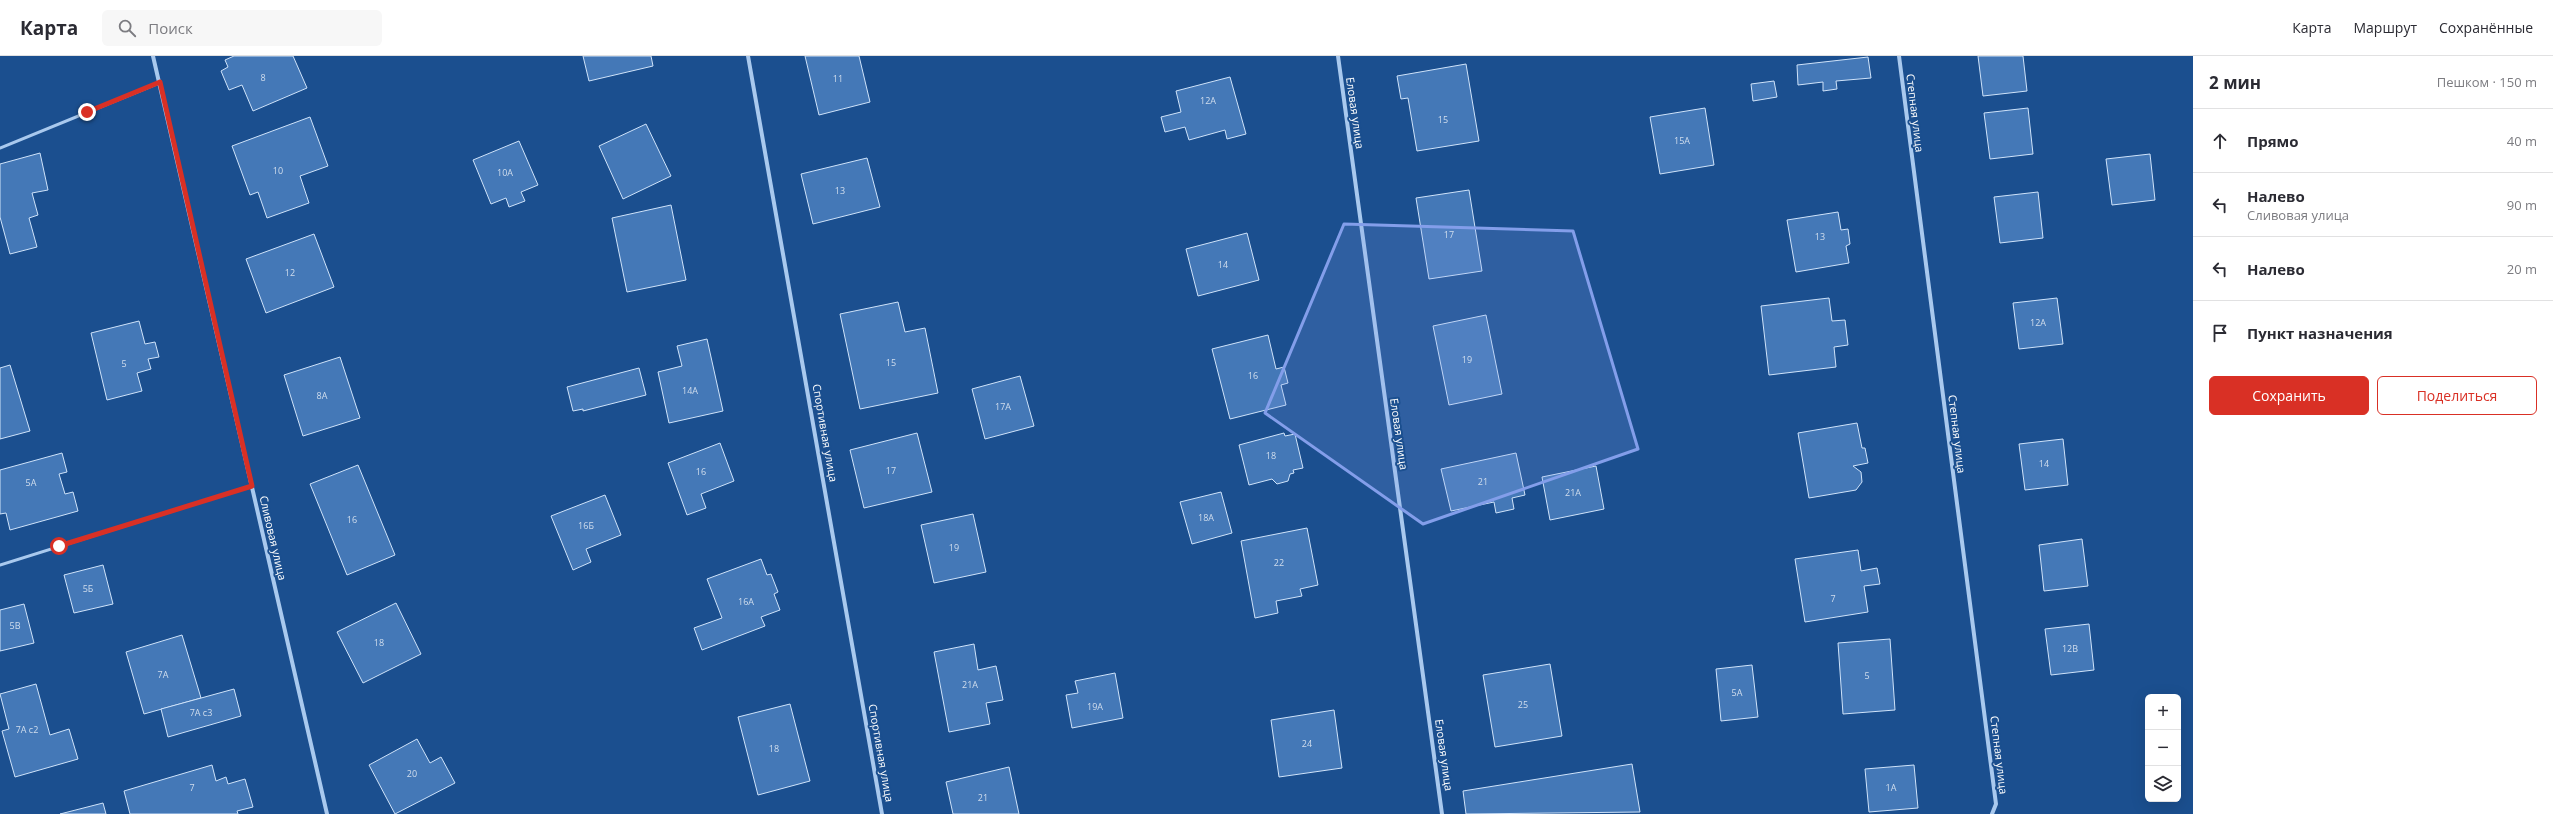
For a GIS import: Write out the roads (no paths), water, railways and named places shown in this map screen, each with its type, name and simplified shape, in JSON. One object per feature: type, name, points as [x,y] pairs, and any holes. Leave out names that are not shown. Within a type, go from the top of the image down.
[{"type":"street","name":"Сливовая улица","points":[[153,56],[327,814]]},
{"type":"street","name":"Спортивная улица","points":[[748,56],[882,814]]},
{"type":"street","name":"Еловая улица","points":[[1338,56],[1442,814]]},
{"type":"street","name":"Степная улица","points":[[1899,56],[1996,804],[1992,814]]},
{"type":"lane","points":[[0,148],[160,82]]},
{"type":"lane","points":[[0,565],[252,486]]}]
